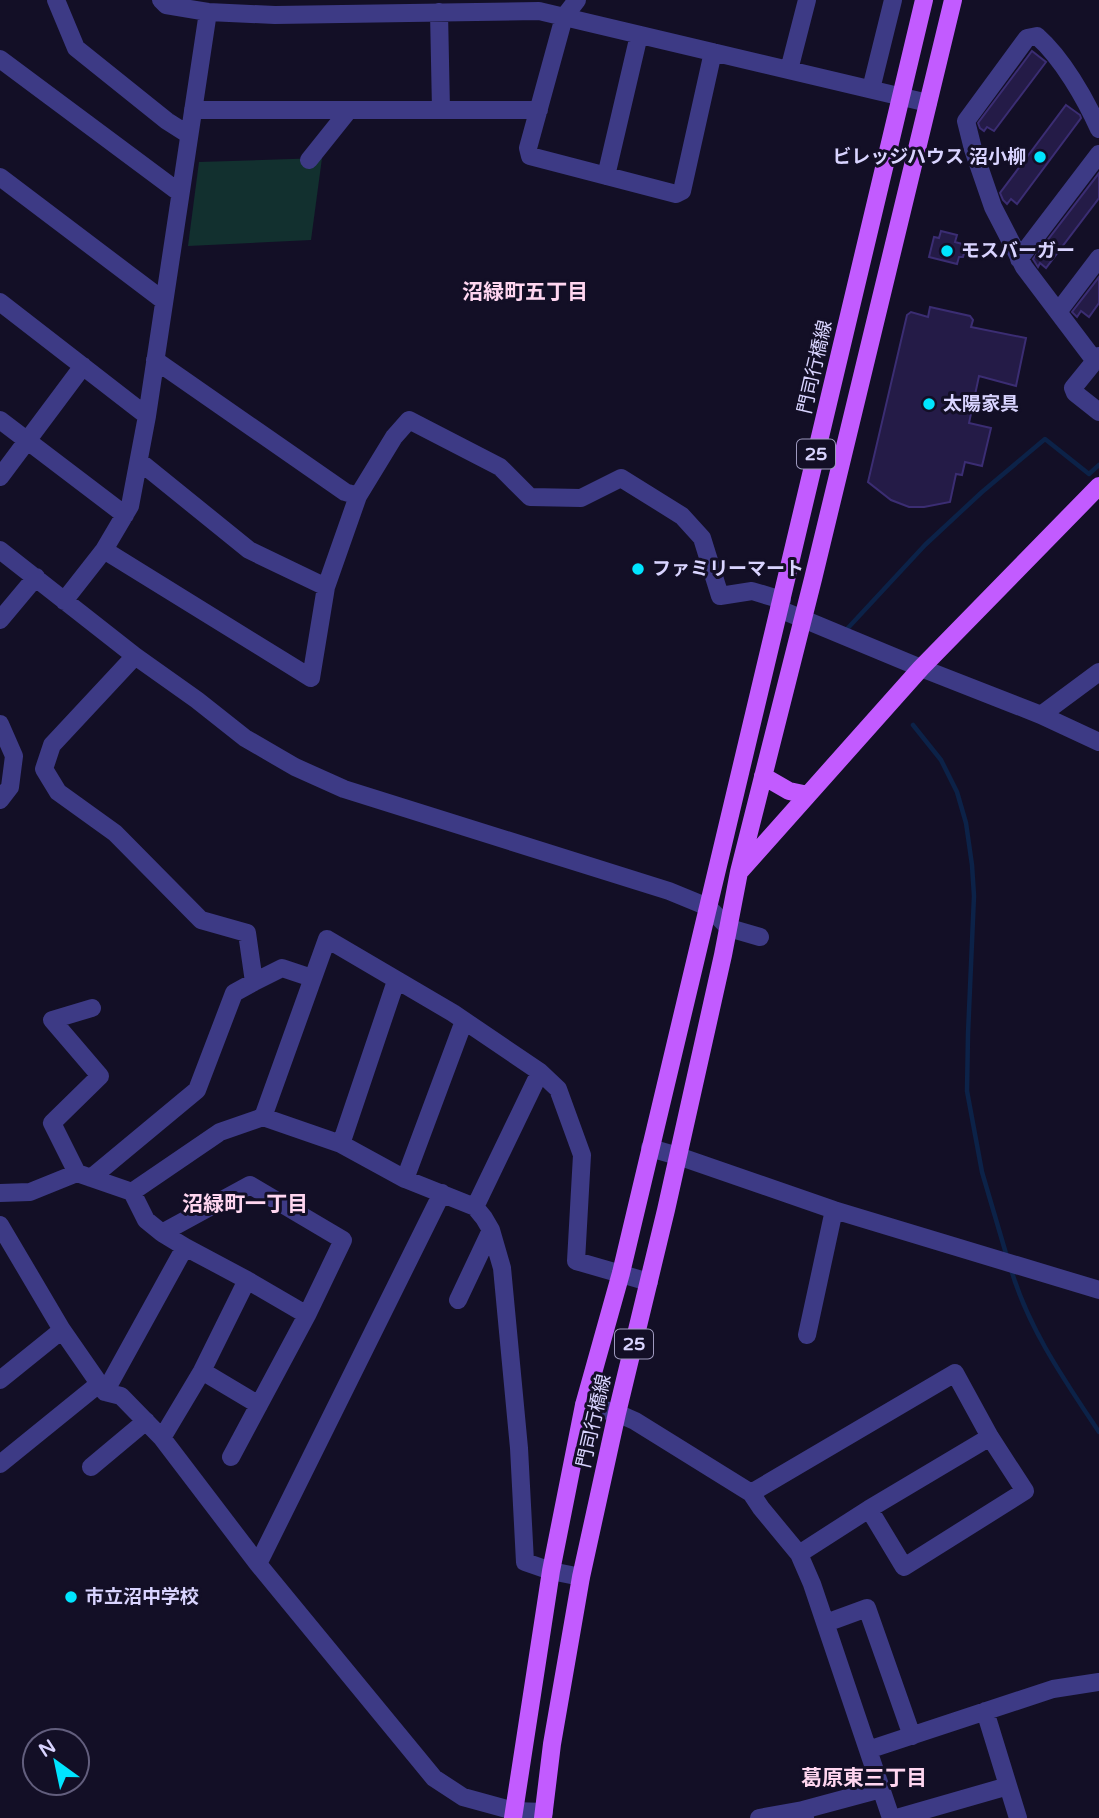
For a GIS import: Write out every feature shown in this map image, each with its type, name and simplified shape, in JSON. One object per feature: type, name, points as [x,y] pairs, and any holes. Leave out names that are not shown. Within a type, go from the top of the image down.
[{"type":"main road","name":"門司行橋線","points":[[514,1815],[551,1571],[584,1405],[621,1273],[924,0]]},
{"type":"main road","name":"門司行橋線","points":[[543,1815],[552,1744],[581,1577],[678,1156],[739,872],[953,0]]},
{"type":"main road","name":"門司行橋線","points":[[708,907],[920,668],[1099,486]]},
{"type":"main road","points":[[763,776],[788,791],[808,794]]},
{"type":"street","points":[[57,0],[76,48],[167,121],[189,135]]},
{"type":"street","points":[[161,0],[166,5],[275,15],[539,11],[928,103]]},
{"type":"street","points":[[577,0],[564,17],[528,148],[530,156],[676,194],[682,191],[713,52]]},
{"type":"street","points":[[789,70],[807,0]]},
{"type":"street","points":[[871,89],[893,0]]},
{"type":"street","points":[[64,601],[104,550],[131,506],[193,110],[203,7]]},
{"type":"street","points":[[439,12],[441,110]]},
{"type":"street","points":[[606,176],[639,34]]},
{"type":"street","points":[[1099,129],[1052,49],[1037,36],[1027,37],[966,121],[993,207],[1019,259],[1058,312],[1097,358],[1073,388],[1075,393],[1099,412]]},
{"type":"street","points":[[0,59],[180,193]]},
{"type":"street","points":[[193,110],[538,110]]},
{"type":"street","points":[[309,160],[349,110]]},
{"type":"street","points":[[1019,259],[1099,154]]},
{"type":"street","points":[[0,177],[164,301]]},
{"type":"street","points":[[1058,312],[1099,258]]},
{"type":"street","points":[[0,302],[147,416]]},
{"type":"street","points":[[155,360],[345,492],[358,496]]},
{"type":"street","points":[[0,477],[83,366]]},
{"type":"street","points":[[0,420],[125,515]]},
{"type":"street","points":[[104,550],[311,678],[326,587],[358,496],[394,437],[409,420],[500,467],[530,497],[581,498],[621,478],[682,516],[702,538],[720,596],[752,591],[803,618],[920,668],[1041,715],[1099,742]]},
{"type":"street","points":[[139,461],[249,550],[326,587]]},
{"type":"street","points":[[0,550],[245,738],[295,767],[344,789],[669,891],[708,907],[729,928],[760,937]]},
{"type":"street","points":[[0,620],[36,577]]},
{"type":"street","points":[[135,656],[52,746],[44,769],[58,792],[116,833],[201,920],[247,933],[254,982]]},
{"type":"street","points":[[1041,715],[1099,672]]},
{"type":"street","points":[[0,724],[14,756],[10,787],[0,800]]},
{"type":"street","points":[[263,1117],[327,939],[464,1021],[540,1072],[558,1089],[582,1154],[576,1261],[649,1282]]},
{"type":"street","points":[[0,1193],[30,1192],[84,1176],[197,1090],[234,993],[282,968],[312,978]]},
{"type":"street","points":[[341,1144],[396,981]]},
{"type":"street","points":[[92,1008],[52,1020],[100,1076],[52,1123],[84,1176],[132,1192],[146,1220],[162,1233],[307,1315]]},
{"type":"street","points":[[405,1180],[464,1021]]},
{"type":"street","points":[[475,1207],[540,1072]]},
{"type":"street","points":[[132,1192],[220,1132],[263,1117],[341,1144],[405,1180],[475,1207],[491,1230],[502,1268],[519,1448],[525,1562],[581,1577]]},
{"type":"street","points":[[650,1148],[834,1210],[1099,1290]]},
{"type":"street","points":[[162,1233],[250,1185],[343,1240],[307,1315],[232,1457]]},
{"type":"street","points":[[258,1564],[442,1193]]},
{"type":"street","points":[[807,1335],[834,1210]]},
{"type":"street","points":[[458,1300],[491,1230]]},
{"type":"street","points":[[3,1235],[102,1388],[121,1395],[162,1438],[258,1564],[434,1778],[463,1797],[514,1815],[543,1815]]},
{"type":"street","points":[[0,1464],[102,1388],[185,1247]]},
{"type":"street","points":[[162,1438],[202,1371],[247,1280]]},
{"type":"street","points":[[0,1380],[62,1330]]},
{"type":"street","points":[[202,1371],[259,1405]]},
{"type":"street","points":[[751,1493],[955,1373],[990,1437],[1025,1491],[904,1567],[869,1509]]},
{"type":"street","points":[[584,1405],[635,1420],[751,1493],[799,1554],[826,1623],[891,1818]]},
{"type":"street","points":[[91,1467],[146,1421]]},
{"type":"street","points":[[799,1554],[990,1437]]},
{"type":"street","points":[[826,1623],[867,1608],[912,1736]]},
{"type":"street","points":[[868,1750],[1053,1689],[1099,1682]]},
{"type":"street","points":[[985,1711],[1018,1818]]},
{"type":"street","points":[[897,1818],[1008,1786]]},
{"type":"street","points":[[759,1818],[804,1814],[881,1789]]},
{"type":"green space","points":[[322,158],[311,240],[188,246],[199,162]]},
{"type":"building","name":"ビレッジハウス 沼小柳","points":[[1032,51],[1046,62],[994,131],[987,127],[984,131],[978,123]]},
{"type":"building","name":"ビレッジハウス 沼小柳","points":[[1066,105],[1081,118],[1017,204],[1011,199],[1007,204],[1000,193]]},
{"type":"building","name":"ビレッジハウス 沼小柳","points":[[1099,173],[1099,198],[1046,268],[1040,263],[1038,267],[1033,259]]},
{"type":"building","name":"モスバーガー","points":[[941,231],[957,235],[955,242],[966,245],[963,257],[959,257],[957,264],[929,257],[934,237],[939,238]]},
{"type":"building","points":[[1099,277],[1099,303],[1089,317],[1081,311],[1077,317],[1072,312]]},
{"type":"building","name":"太陽家具","points":[[930,307],[970,316],[973,320],[971,327],[1026,338],[1016,386],[979,376],[969,423],[991,428],[982,466],[965,462],[962,475],[956,474],[950,502],[909,507],[891,500],[868,482],[907,315],[911,312],[928,317]]},
{"type":"waterway","points":[[847,629],[925,545],[1045,439],[1089,474],[1099,465]]},
{"type":"waterway","points":[[913,725],[941,760],[957,792],[966,823],[974,896],[967,1091],[982,1172],[1007,1257]]},
{"type":"waterway","points":[[1011,1269],[1037,1333],[1099,1432]]},
{"type":"place","name":"ビレッジハウス 沼小柳","points":[[1040,157]]},
{"type":"place","name":"モスバーガー","points":[[947,251]]},
{"type":"place","name":"太陽家具","points":[[929,404]]},
{"type":"place","name":"ファミリーマート","points":[[638,569]]},
{"type":"place","name":"市立沼中学校","points":[[71,1597]]},
{"type":"district","name":"沼緑町五丁目","points":[[525,292]]},
{"type":"district","name":"沼緑町一丁目","points":[[245,1204]]},
{"type":"district","name":"葛原東三丁目","points":[[864,1778]]}]
